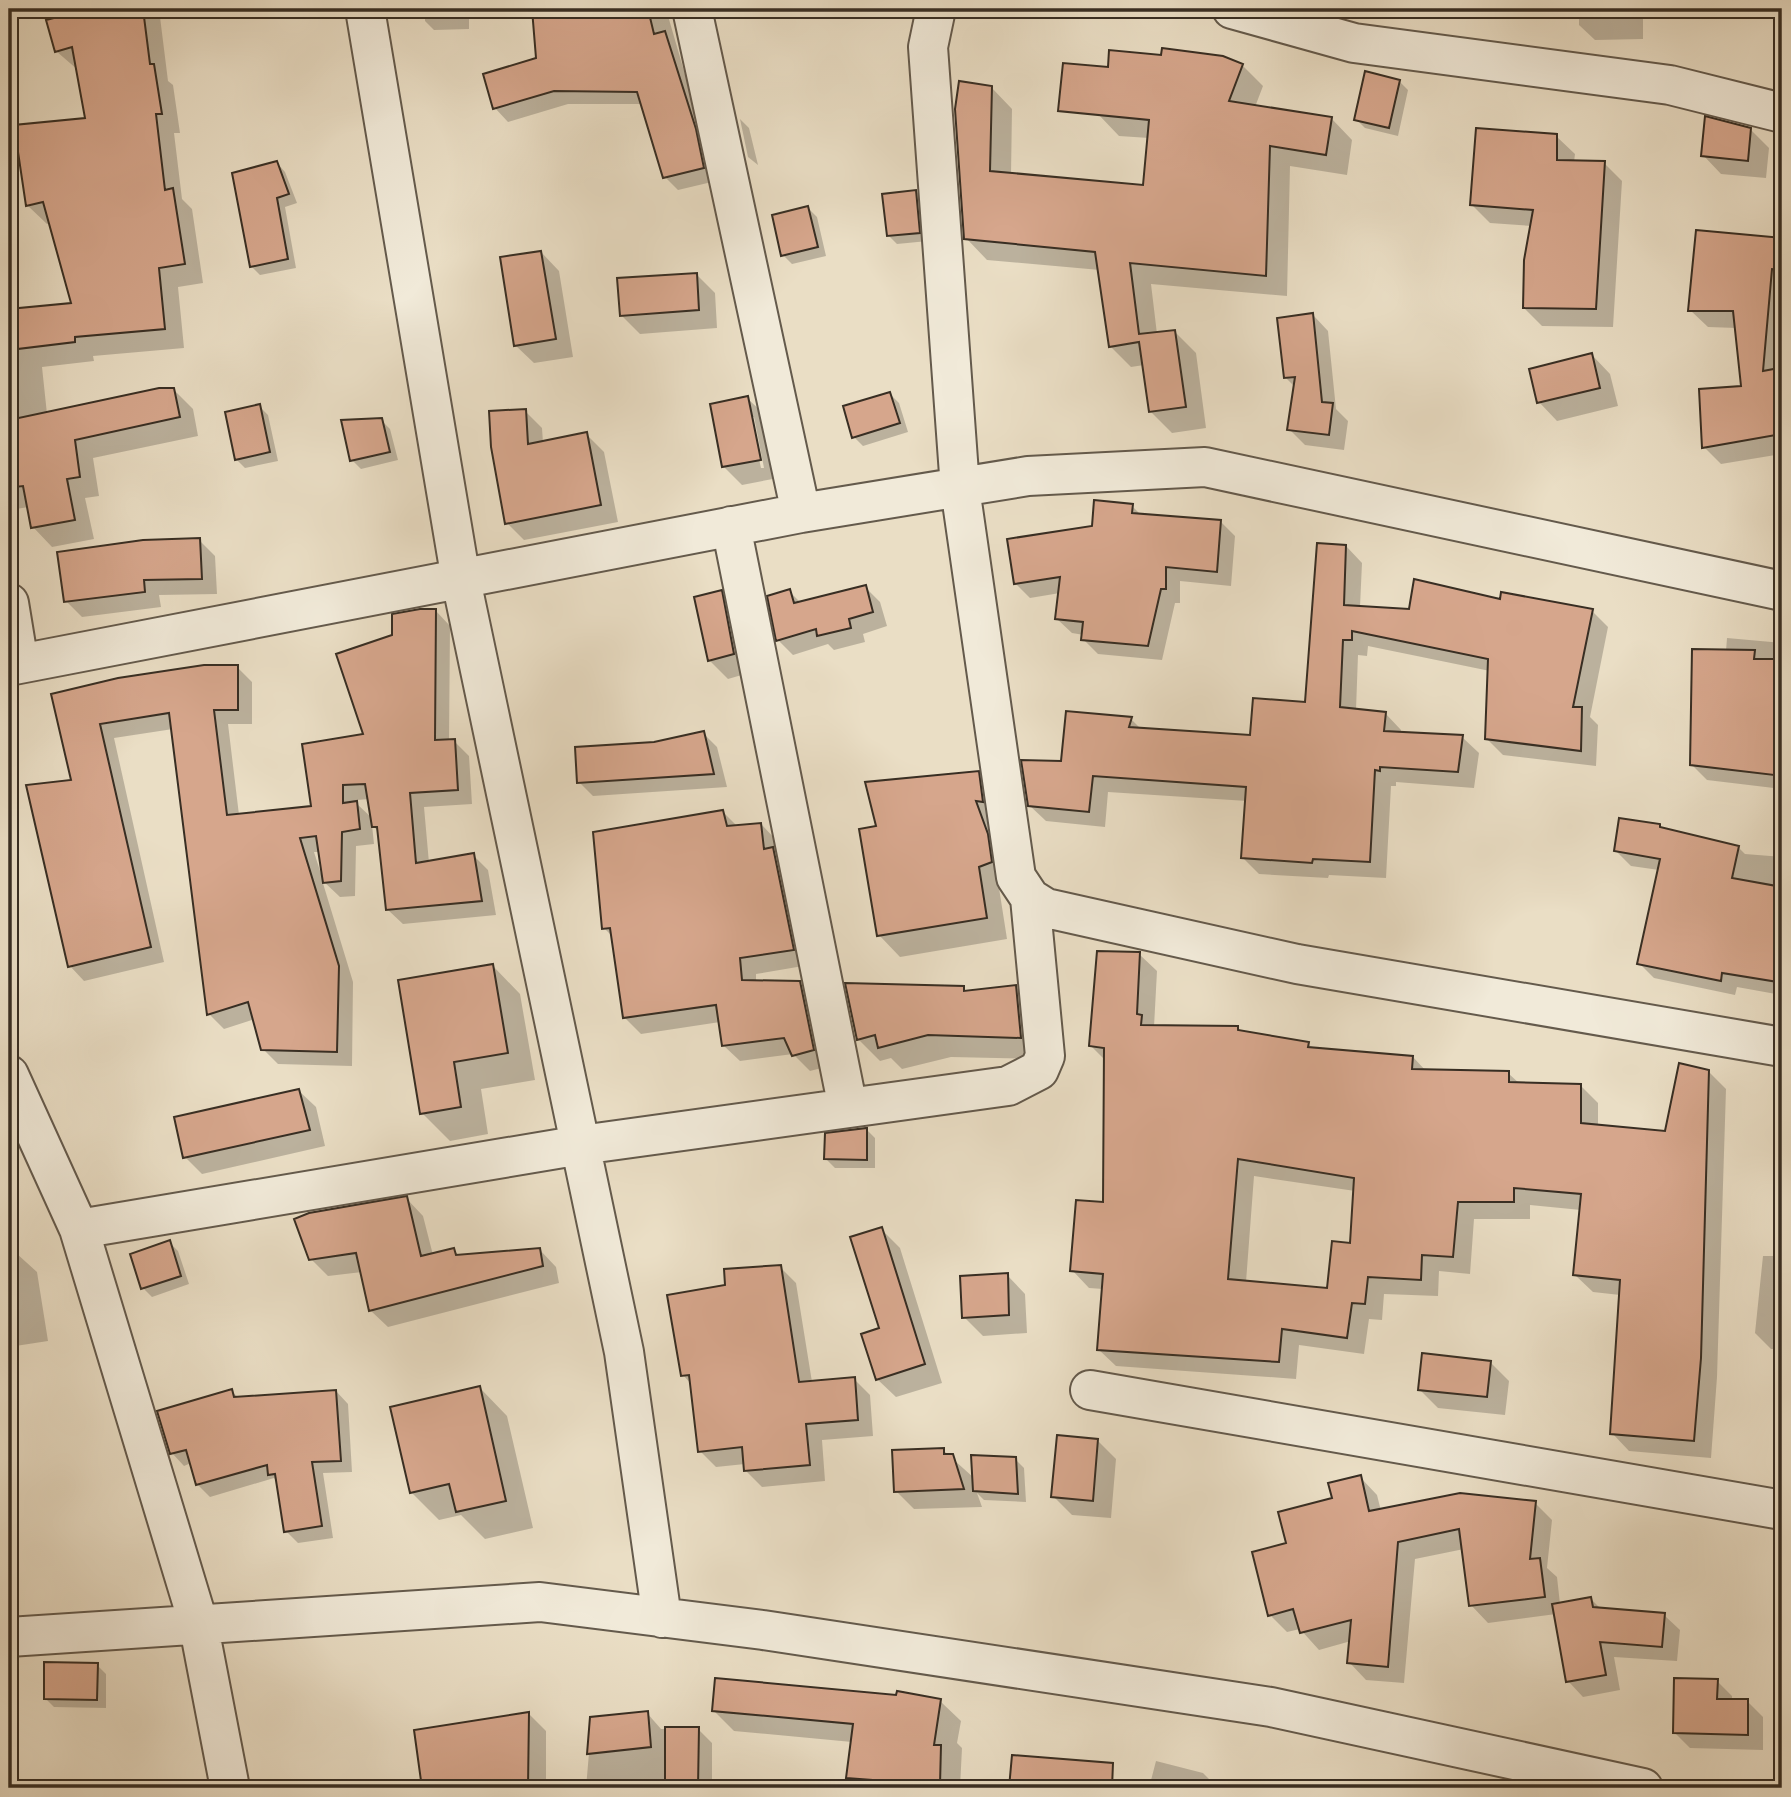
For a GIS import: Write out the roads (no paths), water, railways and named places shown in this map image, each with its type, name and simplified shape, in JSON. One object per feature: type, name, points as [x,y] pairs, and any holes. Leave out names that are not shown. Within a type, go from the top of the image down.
[{"type":"street","points":[[365,9],[461,580],[624,1352],[662,1618]]},
{"type":"street","points":[[692,9],[801,513]]},
{"type":"street","points":[[936,9],[928,47],[960,488],[1016,877],[1030,898],[1046,908],[1297,964],[1782,1047]]},
{"type":"street","points":[[1232,9],[1354,43],[1670,85],[1782,113]]},
{"type":"street","points":[[9,603],[14,665],[801,513],[1028,476],[1205,467],[1782,591]]},
{"type":"street","points":[[731,526],[848,1108]]},
{"type":"street","points":[[79,1229],[581,1144],[1008,1086],[1039,1070],[1045,1056],[1030,898]]},
{"type":"street","points":[[13,1093],[79,1229],[198,1622],[230,1788]]},
{"type":"street","points":[[1090,1390],[1782,1510]]},
{"type":"street","points":[[9,1637],[198,1622],[540,1602],[1271,1707],[1643,1788]]}]
